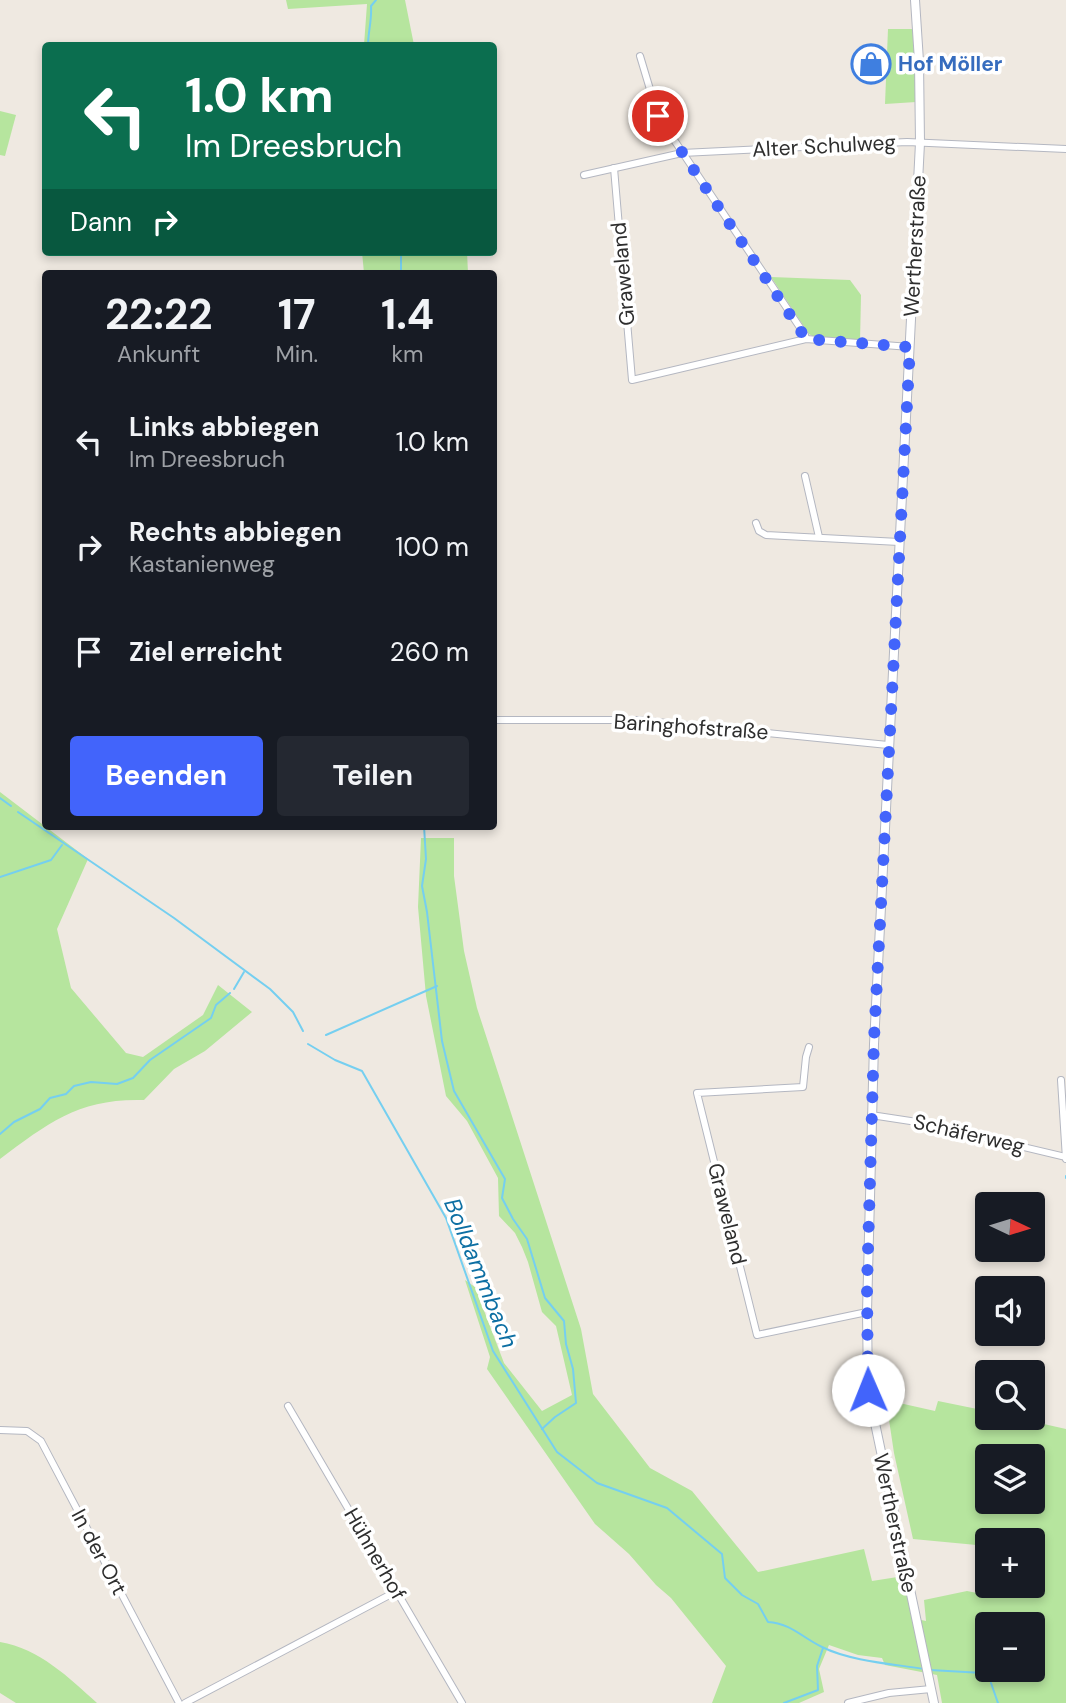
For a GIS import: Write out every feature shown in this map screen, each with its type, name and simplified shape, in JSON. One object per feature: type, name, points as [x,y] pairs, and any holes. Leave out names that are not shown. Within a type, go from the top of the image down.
[{"type":"main road","name":"Wertherstraße","points":[[915,0],[920,143],[871,1115],[867,1312],[868,1390],[934,1703]]},
{"type":"street","points":[[640,57],[658,116],[806,339],[910,347]]},
{"type":"street","name":"Alter Schulweg","points":[[584,175],[682,153],[920,143],[1066,149]]},
{"type":"street","name":"Graweland","points":[[614,168],[632,380],[806,339]]},
{"type":"street","points":[[805,475],[820,537]]},
{"type":"street","points":[[756,523],[759,531],[766,535],[899,542]]},
{"type":"street","name":"Baringhofstraße","points":[[497,720],[637,720],[888,745]]},
{"type":"street","name":"Graweland","points":[[809,1047],[803,1087],[697,1093],[757,1335],[867,1312]]},
{"type":"street","points":[[1061,1080],[1066,1158]]},
{"type":"street","name":"Schäferweg","points":[[871,1115],[917,1122],[1066,1158]]},
{"type":"street","name":"Hühnerhof","points":[[288,1406],[462,1703]]},
{"type":"street","name":"In der Ort","points":[[0,1430],[27,1430],[41,1441],[179,1703]]},
{"type":"street","points":[[185,1703],[397,1591]]},
{"type":"street","points":[[848,1703],[930,1685]]},
{"type":"green space","points":[[286,0],[405,0],[413,42],[364,42],[367,4],[288,9]]},
{"type":"green space","points":[[888,29],[914,29],[916,102],[885,104]]},
{"type":"green space","points":[[0,111],[16,115],[5,156],[0,155]]},
{"type":"green space","points":[[362,256],[467,256],[468,270],[364,270]]},
{"type":"green space","points":[[771,277],[850,280],[861,295],[860,342],[814,337],[809,334]]},
{"type":"green space","points":[[0,792],[42,824],[42,830],[50,830],[88,859],[57,929],[71,988],[126,1053],[143,1057],[203,1015],[218,985],[252,1012],[205,1051],[174,1069],[144,1100],[121,1100],[83,1108],[50,1124],[0,1159]]},
{"type":"green space","points":[[421,838],[454,838],[454,876],[464,951],[477,1008],[581,1329],[593,1394],[650,1468],[692,1491],[758,1572],[864,1549],[872,1581],[904,1576],[912,1618],[926,1621],[924,1600],[967,1591],[975,1593],[975,1598],[1045,1598],[1045,1528],[975,1528],[975,1545],[913,1539],[894,1453],[886,1400],[935,1411],[938,1401],[975,1409],[975,1430],[1045,1430],[1045,1424],[1066,1429],[1066,1703],[942,1703],[937,1675],[885,1665],[882,1658],[858,1655],[829,1645],[819,1669],[824,1692],[799,1703],[712,1703],[726,1666],[671,1598],[629,1554],[595,1524],[487,1369],[490,1357],[465,1280],[475,1287],[504,1363],[542,1411],[572,1395],[556,1326],[542,1312],[528,1262],[515,1233],[499,1216],[498,1178],[467,1121],[446,1096],[426,996],[418,907]]},
{"type":"green space","points":[[0,1642],[41,1658],[97,1703],[16,1703],[0,1693]]},
{"type":"waterway","points":[[368,42],[371,6],[376,0]]},
{"type":"waterway","points":[[401,256],[401,270]]},
{"type":"waterway","name":"Bolldammbach","points":[[0,798],[11,806]]},
{"type":"waterway","name":"Bolldammbach","points":[[18,812],[42,828]]},
{"type":"waterway","name":"Bolldammbach","points":[[44,830],[174,918],[270,989],[293,1012],[303,1031]]},
{"type":"waterway","points":[[424,830],[426,859],[422,886],[442,1041],[454,1091],[505,1179],[502,1198],[527,1239],[545,1298],[564,1321],[576,1403],[542,1429]]},
{"type":"waterway","points":[[0,877],[51,860],[62,845]]},
{"type":"waterway","points":[[234,989],[244,972]]},
{"type":"waterway","name":"Bolldammbach","points":[[326,1035],[437,986]]},
{"type":"waterway","points":[[0,1134],[14,1122],[40,1109],[50,1098],[66,1094],[74,1086],[91,1082],[117,1084],[133,1078],[150,1060],[211,1018],[216,1005],[230,993]]},
{"type":"waterway","name":"Bolldammbach","points":[[308,1044],[335,1060],[362,1071],[446,1218],[493,1351],[557,1452],[597,1483],[667,1508],[722,1554],[725,1578],[742,1595],[758,1604],[768,1622],[783,1625],[822,1647],[845,1656],[924,1669]]},
{"type":"waterway","points":[[784,1703],[818,1690],[817,1666],[823,1648]]},
{"type":"waterway","name":"Bolldammbach","points":[[930,1670],[975,1673]]},
{"type":"waterway","name":"Bolldammbach","points":[[991,1683],[998,1703]]},
{"type":"place","name":"Hof Möller","points":[[871,64]]},
{"type":"route","points":[[658,116],[806,339],[910,347],[869,1160],[868,1390]]}]
